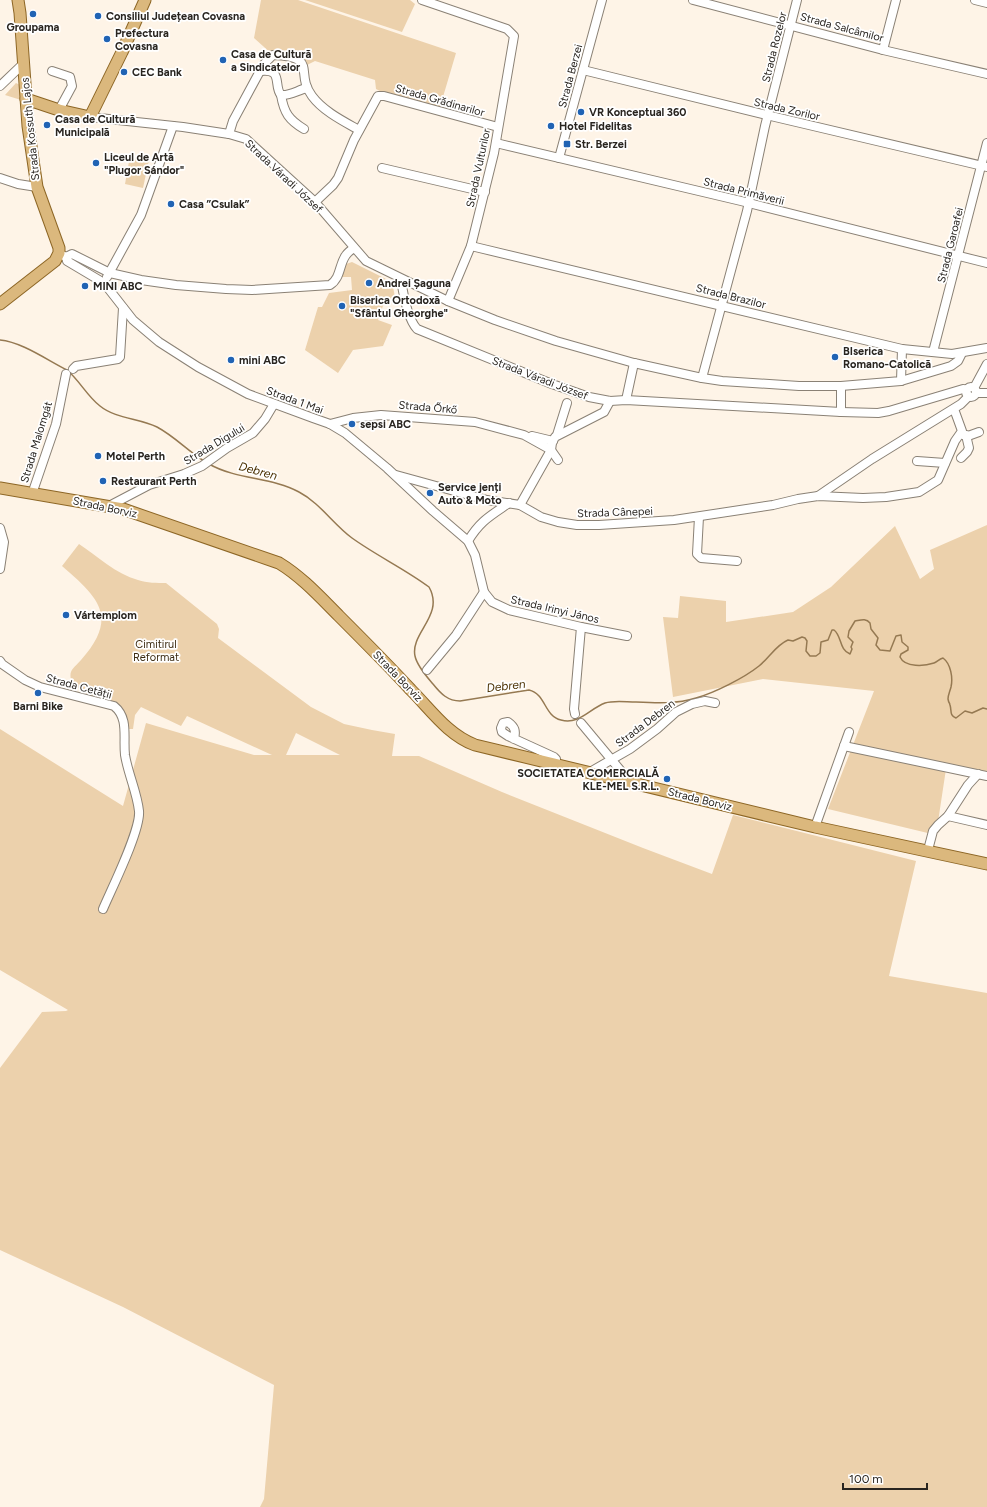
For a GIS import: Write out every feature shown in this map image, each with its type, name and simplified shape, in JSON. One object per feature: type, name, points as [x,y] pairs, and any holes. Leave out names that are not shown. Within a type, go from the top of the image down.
[{"type":"main road","name":"Strada Kossuth Lajos","points":[[18,0],[28,126],[37,187],[59,248],[63,255]]},
{"type":"main road","points":[[90,117],[122,52],[145,0]]},
{"type":"main road","name":"Strada Váradi József","points":[[26,99],[59,110],[90,117]]},
{"type":"main road","points":[[0,304],[63,255]]},
{"type":"main road","name":"Strada Borviz","points":[[0,488],[109,506],[136,512],[280,563],[296,575],[330,607],[394,671],[450,731],[457,737],[475,746],[590,772],[816,827],[928,850],[987,864]]},
{"type":"street","name":"Strada Vulturilor","points":[[422,0],[507,29],[514,36],[496,143],[472,246],[448,301]]},
{"type":"street","name":"Strada Berzei","points":[[559,158],[602,0]]},
{"type":"street","name":"Strada Salcâmilor","points":[[693,0],[883,50],[987,74]]},
{"type":"street","name":"Strada Rozelor","points":[[702,378],[748,203],[768,115],[792,25],[797,0]]},
{"type":"street","points":[[883,50],[896,0]]},
{"type":"street","points":[[975,0],[987,3]]},
{"type":"street","points":[[229,134],[233,121],[264,64],[273,55],[289,56],[298,60],[304,66],[307,88],[319,104],[338,118],[359,130],[338,178],[315,202]]},
{"type":"street","points":[[0,86],[23,64]]},
{"type":"street","points":[[52,70],[70,76],[72,86],[59,110]]},
{"type":"street","points":[[260,71],[266,70],[271,72],[276,77],[278,80],[279,92],[283,106],[292,122],[304,129]]},
{"type":"street","name":"Strada Zorilor","points":[[583,70],[984,166]]},
{"type":"street","points":[[8,78],[25,77]]},
{"type":"street","points":[[281,95],[307,88]]},
{"type":"street","name":"Strada Grădinarilor","points":[[359,130],[376,96],[381,95],[498,127]]},
{"type":"street","name":"Strada Váradi József","points":[[90,117],[173,126],[240,136],[249,141],[315,202],[360,256],[373,266],[448,301],[496,320],[556,341],[634,363],[722,382],[784,386],[841,386],[901,381],[952,366],[958,361],[962,353]]},
{"type":"street","points":[[104,283],[140,215],[173,126]]},
{"type":"street","name":"Strada Primăverii","points":[[496,143],[748,203],[987,263]]},
{"type":"street","name":"Strada Garoafei","points":[[933,352],[984,166],[987,143]]},
{"type":"street","points":[[382,168],[485,192]]},
{"type":"street","points":[[0,178],[18,184],[37,187]]},
{"type":"street","name":"Strada Brazilor","points":[[472,246],[902,349],[962,353],[987,348]]},
{"type":"street","points":[[63,255],[72,254],[110,273],[141,280],[226,289],[252,290],[330,285],[335,282],[346,255],[354,248]]},
{"type":"street","name":"Strada 1 Mai","points":[[63,255],[67,261],[104,283],[133,320],[154,338],[192,363],[224,382],[274,404],[330,424],[345,433],[395,475],[433,511],[468,541],[475,555],[484,592]]},
{"type":"street","name":"Strada Váradi József","points":[[401,279],[404,296],[412,323],[417,329],[552,384],[589,397],[610,401],[626,400],[878,413],[889,412],[963,389],[972,391]]},
{"type":"street","name":"Strada Malomgát","points":[[32,494],[56,424],[69,371],[76,366],[118,359],[120,357],[123,308]]},
{"type":"street","points":[[901,381],[902,349]]},
{"type":"street","points":[[626,400],[634,363]]},
{"type":"street","name":"Strada Cânepei","points":[[818,496],[966,400],[987,364]]},
{"type":"street","points":[[841,386],[841,412]]},
{"type":"street","points":[[972,391],[987,393]]},
{"type":"street","points":[[555,438],[604,412],[610,401]]},
{"type":"street","points":[[520,505],[551,450],[567,403]]},
{"type":"street","name":"Strada Digului","points":[[109,506],[149,485],[184,474],[202,466],[227,448],[253,433],[265,419],[274,404]]},
{"type":"street","points":[[954,408],[969,448],[961,458]]},
{"type":"street","name":"Strada Őrkő","points":[[330,424],[365,416],[398,415],[474,422],[524,435],[555,438]]},
{"type":"street","points":[[964,435],[968,436],[979,432]]},
{"type":"street","name":"Strada Őrkő","points":[[524,435],[551,450],[558,460]]},
{"type":"street","name":"Strada Cânepei","points":[[395,475],[487,500],[520,505],[541,517],[558,522],[577,525],[674,520],[773,505],[818,496],[863,498],[886,497],[912,493],[925,489],[938,480],[955,441],[964,435]]},
{"type":"street","points":[[916,461],[945,463]]},
{"type":"street","points":[[468,541],[477,526],[509,503]]},
{"type":"street","points":[[699,517],[698,557],[737,561]]},
{"type":"street","points":[[0,528],[4,542],[0,569]]},
{"type":"street","points":[[428,670],[456,635],[484,592]]},
{"type":"street","name":"Strada Irinyi János","points":[[484,592],[492,602],[506,608],[581,627],[626,636]]},
{"type":"street","points":[[576,714],[574,709],[581,627]]},
{"type":"street","name":"Strada Cetății","points":[[0,661],[25,680],[40,686],[114,706],[120,711],[123,718],[125,726],[125,754],[139,815],[134,836],[103,909]]},
{"type":"street","name":"Strada Debren","points":[[590,772],[612,761],[641,741],[681,709],[692,704],[705,701],[715,703]]},
{"type":"street","name":"Strada Debren","points":[[581,723],[612,761],[626,774],[631,783]]},
{"type":"street","points":[[816,827],[849,732]]},
{"type":"street","points":[[514,739],[554,757],[556,759],[555,764]]},
{"type":"street","points":[[844,746],[987,776]]},
{"type":"street","points":[[928,850],[933,831],[948,816],[968,785],[978,774]]},
{"type":"street","points":[[948,816],[987,825]]},
{"type":"green space","points":[[261,0],[298,0],[456,53],[440,107],[380,91],[376,89],[375,80],[315,61],[303,67],[289,56],[273,55],[254,38]]},
{"type":"green space","points":[[305,0],[410,0],[415,4],[402,32]]},
{"type":"green space","points":[[16,83],[20,85],[21,100],[5,95]]},
{"type":"green space","points":[[130,156],[149,160],[143,188],[125,184]]},
{"type":"green space","points":[[352,262],[392,282],[396,302],[385,300],[378,320],[392,325],[383,346],[353,350],[338,373],[305,350],[318,307],[322,307],[329,293],[352,290],[351,277],[341,277],[346,264]]},
{"type":"green space","points":[[987,525],[987,780],[946,769],[936,835],[828,809],[874,691],[763,679],[673,697],[663,617],[678,618],[680,596],[726,601],[726,622],[793,612],[831,587],[895,526],[920,579],[934,569],[930,550]]},
{"type":"green space","name":"Cimitirul Reformat","points":[[79,544],[122,574],[145,582],[166,583],[217,624],[219,629],[218,638],[311,707],[344,724],[395,734],[392,756],[419,756],[502,792],[712,874],[733,815],[916,861],[889,976],[987,993],[987,1507],[260,1507],[264,1499],[274,1385],[123,1307],[0,1250],[0,1068],[42,1012],[68,1010],[0,970],[0,729],[123,806],[146,723],[254,755],[272,755],[187,716],[181,726],[141,707],[135,715],[133,729],[125,729],[124,717],[72,684],[70,676],[72,670],[93,645],[99,632],[101,620],[100,609],[94,598],[75,577],[62,566]],"holes":[[[296,733],[340,755],[286,755]]]},
{"type":"waterway","name":"Debren","points":[[0,340],[8,341],[26,348],[67,370],[95,402],[106,410],[113,414],[157,427],[204,461]]},
{"type":"waterway","name":"Debren","points":[[209,464],[231,473],[289,487],[299,492],[320,508],[352,538],[429,587],[433,597],[433,606],[430,615],[417,639],[415,656],[420,667],[436,688],[452,700],[460,701],[529,690],[535,692],[539,696],[555,718],[567,721],[584,716],[599,706],[609,702],[666,703],[689,700],[729,685],[763,663],[776,648],[788,640],[793,641],[802,637],[805,638],[807,641],[806,651],[810,656],[816,656],[820,653],[821,642],[828,640],[832,630],[834,630],[837,633],[842,646],[846,652],[850,654],[853,642],[848,637],[849,631],[855,621],[867,620],[870,623],[871,629],[878,638],[876,645],[880,650],[890,651],[896,636],[901,635],[902,642],[908,647],[908,650],[901,654],[900,657],[906,663],[911,665],[926,665],[943,658],[946,661],[950,667],[952,683],[948,699],[954,717],[956,718],[965,711],[972,713],[983,708],[987,709]]},
{"type":"place","name":"Groupama","points":[[33,14]]},
{"type":"place","name":"Consiliul Județean Covasna","points":[[98,16]]},
{"type":"place","name":"Prefectura Covasna","points":[[107,39]]},
{"type":"place","name":"Casa de Cultură a Sindicatelor","points":[[223,60]]},
{"type":"place","name":"CEC Bank","points":[[124,72]]},
{"type":"place","name":"VR Konceptual 360","points":[[581,112]]},
{"type":"place","name":"Casa de Cultură Municipală","points":[[47,125]]},
{"type":"place","name":"Hotel Fidelitas","points":[[551,126]]},
{"type":"place","name":"Str. Berzei","points":[[567,144]]},
{"type":"place","name":"Liceul de Artă \"Plugor Sándor\"","points":[[96,163]]},
{"type":"place","name":"Casa ”Csulak”","points":[[171,204]]},
{"type":"place","name":"Andrei Șaguna","points":[[369,283]]},
{"type":"place","name":"MINI ABC","points":[[85,286]]},
{"type":"place","name":"Biserica Ortodoxă \"Sfântul Gheorghe\"","points":[[342,306]]},
{"type":"place","name":"BIserica Romano-Catolică","points":[[835,357]]},
{"type":"place","name":"mini ABC","points":[[231,360]]},
{"type":"place","name":"sepsi ABC","points":[[352,424]]},
{"type":"place","name":"Motel Perth","points":[[98,456]]},
{"type":"place","name":"Restaurant Perth","points":[[103,481]]},
{"type":"place","name":"Service jenți Auto & Moto","points":[[430,493]]},
{"type":"place","name":"Vártemplom","points":[[66,615]]},
{"type":"place","name":"Barni Bike","points":[[38,693]]},
{"type":"place","name":"SOCIETATEA COMERCIALĂ KLE-MEL S.R.L.","points":[[667,779]]}]
